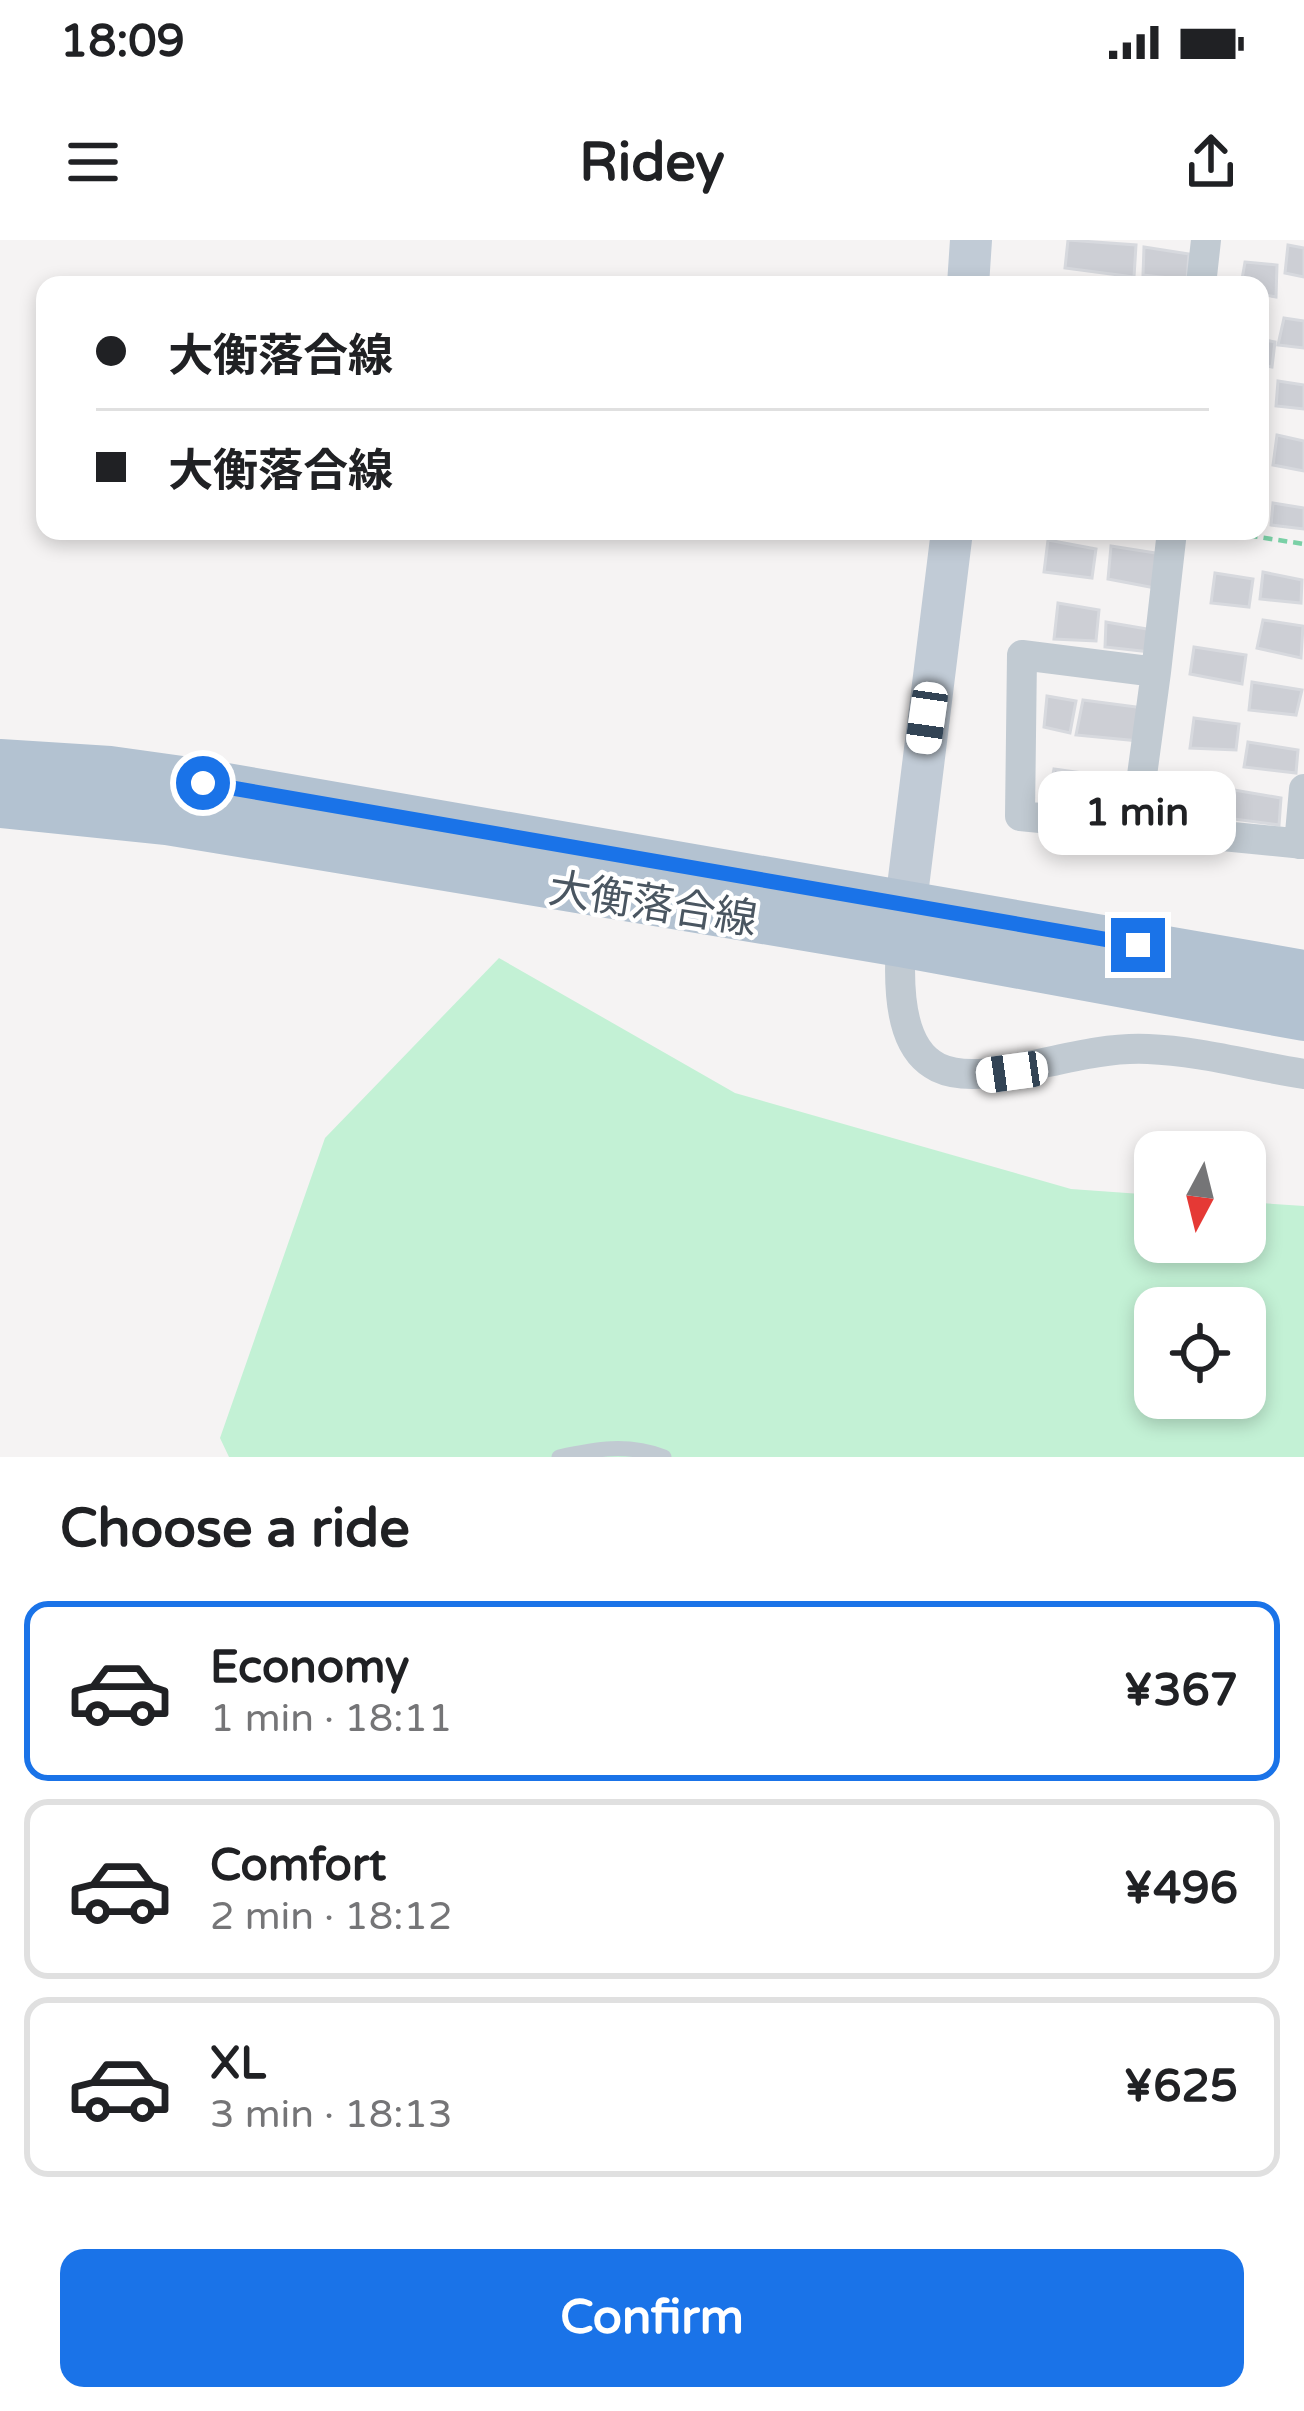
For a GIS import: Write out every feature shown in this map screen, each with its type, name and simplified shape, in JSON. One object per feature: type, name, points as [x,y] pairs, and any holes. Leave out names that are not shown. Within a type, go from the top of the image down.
[{"type":"main road","name":"大衡落合線","points":[[0,763],[110,770],[203,783],[903,923],[1304,1017]]},
{"type":"main road","name":"大衡落合線","points":[[0,804],[167,821],[1304,974]]},
{"type":"street","points":[[968,276],[970,240]]},
{"type":"street","points":[[1202,276],[1206,240]]},
{"type":"street","points":[[951,540],[903,923],[898,991],[912,1044],[951,1072],[979,1077],[1080,1054],[1148,1049],[1304,1074]]},
{"type":"street","points":[[1135,827],[1171,540]]},
{"type":"street","points":[[1156,672],[1022,655],[1020,816],[1302,844],[1304,789]]},
{"type":"lane","points":[[559,1457],[605,1447],[640,1448],[664,1457]]},
{"type":"path","points":[[1269,539],[1304,544]]},
{"type":"green space","points":[[499,958],[735,1093],[1071,1189],[1134,1194],[1134,1263],[1266,1263],[1266,1203],[1304,1206],[1304,1457],[229,1457],[220,1438],[325,1138]]},
{"type":"building","points":[[1068,240],[1136,245],[1134,276],[1065,268]]},
{"type":"building","points":[[1288,245],[1304,248],[1304,277],[1285,273]]},
{"type":"building","points":[[1144,247],[1189,254],[1187,276],[1143,275]]},
{"type":"building","points":[[1245,262],[1277,265],[1276,297],[1269,296],[1269,276],[1243,276]]},
{"type":"building","points":[[1284,318],[1304,321],[1304,348],[1278,345]]},
{"type":"building","points":[[1269,341],[1275,342],[1269,366]]},
{"type":"building","points":[[1278,381],[1304,385],[1304,409],[1276,406]]},
{"type":"building","points":[[1277,435],[1304,441],[1304,471],[1273,465]]},
{"type":"building","points":[[1273,503],[1304,508],[1304,529],[1271,525]]},
{"type":"building","points":[[1048,540],[1096,549],[1092,578],[1044,572]]},
{"type":"building","points":[[1111,546],[1162,554],[1155,588],[1108,579]]},
{"type":"building","points":[[1263,572],[1302,580],[1301,603],[1260,599]]},
{"type":"building","points":[[1215,573],[1253,579],[1249,607],[1211,603]]},
{"type":"building","points":[[1058,603],[1099,610],[1096,641],[1054,639]]},
{"type":"building","points":[[1263,620],[1303,626],[1301,658],[1257,648]]},
{"type":"building","points":[[1106,622],[1153,630],[1151,652],[1105,647]]},
{"type":"building","points":[[1194,647],[1246,655],[1242,684],[1190,674]]},
{"type":"building","points":[[1252,682],[1302,690],[1296,715],[1249,710]]},
{"type":"building","points":[[1047,696],[1076,701],[1070,733],[1044,727]]},
{"type":"building","points":[[1083,700],[1144,708],[1140,741],[1076,735]]},
{"type":"building","points":[[1194,718],[1239,724],[1236,750],[1190,748]]},
{"type":"building","points":[[1248,742],[1298,750],[1296,773],[1244,767]]},
{"type":"building","points":[[1054,769],[1083,773],[1079,799],[1049,794]]},
{"type":"building","points":[[1089,775],[1130,782],[1126,807],[1085,804]]},
{"type":"building","points":[[1178,784],[1223,790],[1220,814],[1173,811]]},
{"type":"building","points":[[1234,790],[1281,798],[1279,825],[1226,818]]},
{"type":"route","points":[[203,783],[1138,945]]}]
